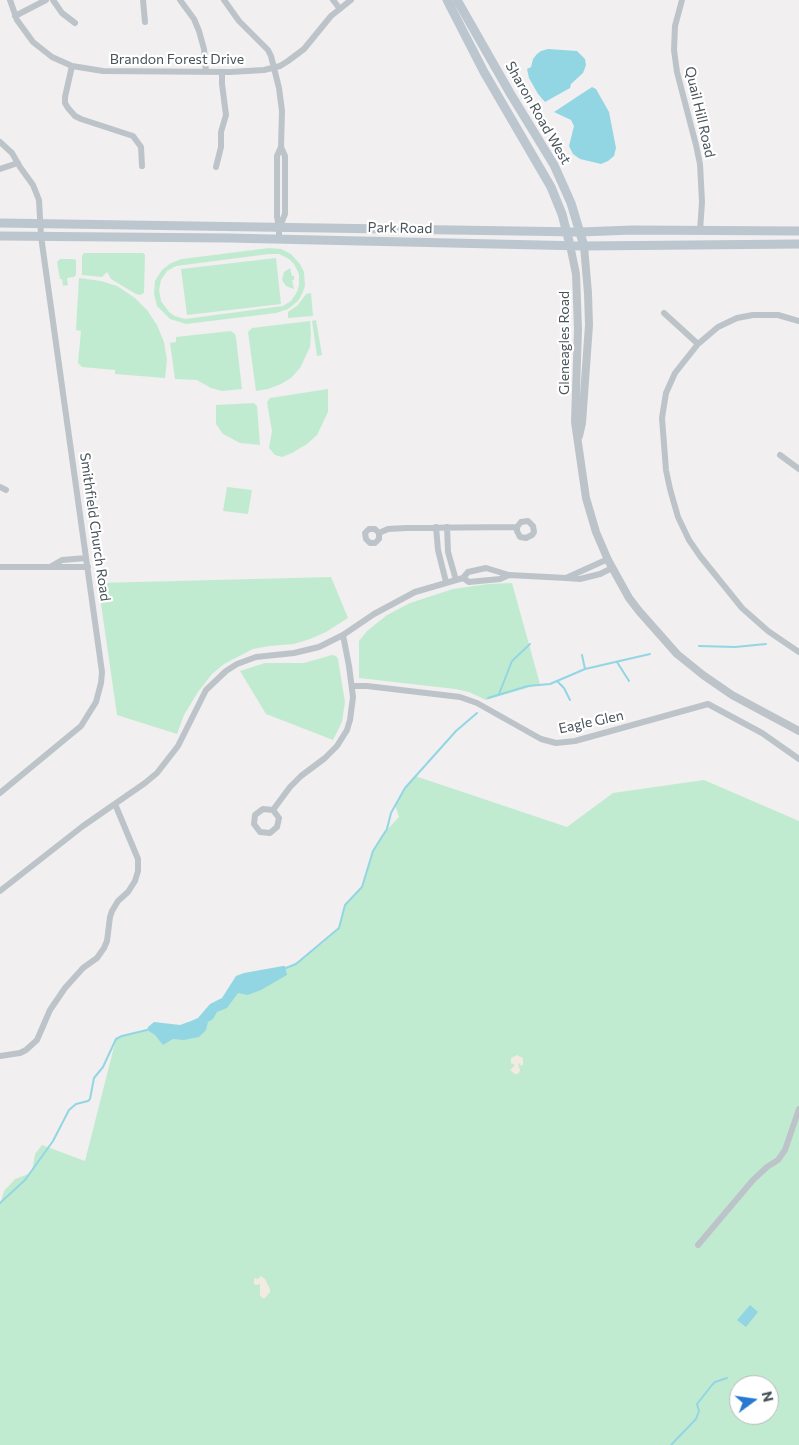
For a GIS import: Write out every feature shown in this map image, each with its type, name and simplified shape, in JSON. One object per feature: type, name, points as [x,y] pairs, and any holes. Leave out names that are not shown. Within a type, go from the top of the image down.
[{"type":"main road","name":"Sharon Road West","points":[[447,0],[484,72],[551,187],[570,245]]},
{"type":"main road","name":"Sharon Road West","points":[[457,0],[554,165],[571,203],[584,246]]},
{"type":"main road","name":"Park Road","points":[[0,223],[567,232],[799,231]]},
{"type":"main road","name":"Park Road","points":[[0,236],[280,239],[584,246],[799,244]]},
{"type":"street","name":"Brandon Forest Drive","points":[[10,0],[15,16],[23,30],[37,46],[52,57],[72,66],[104,71],[206,72],[256,72],[274,68],[288,61],[304,49],[332,16],[350,0]]},
{"type":"street","points":[[15,16],[46,0]]},
{"type":"street","points":[[53,0],[62,13],[75,23]]},
{"type":"street","points":[[143,0],[145,22]]},
{"type":"street","points":[[180,0],[199,31],[204,48],[206,72]]},
{"type":"street","points":[[224,0],[240,21],[268,50],[274,68],[281,99],[281,147],[285,156],[285,214],[279,227],[280,239]]},
{"type":"street","points":[[333,0],[340,9]]},
{"type":"street","name":"Quail Hill Road","points":[[682,0],[675,26],[674,50],[676,69],[694,135],[700,166],[702,202],[700,231]]},
{"type":"street","points":[[72,66],[65,97],[65,103],[68,108],[75,116],[81,119],[133,136],[141,147],[142,166]]},
{"type":"street","points":[[216,167],[221,147],[221,132],[226,115],[222,72]]},
{"type":"street","name":"Smithfield Church Road","points":[[0,142],[10,150],[37,192],[41,236],[102,672],[96,702],[88,717],[75,731],[0,793]]},
{"type":"street","points":[[0,169],[18,163]]},
{"type":"street","name":"Gleneagles Road","points":[[570,245],[576,274],[578,329],[575,422],[586,498],[596,532],[612,568],[639,612],[684,659],[732,695],[799,732]]},
{"type":"street","name":"Gleneagles Road","points":[[579,440],[582,423],[588,325],[588,293],[584,246]]},
{"type":"street","points":[[664,313],[698,344]]},
{"type":"street","points":[[799,321],[766,314],[745,316],[718,327],[698,344],[670,381],[664,401],[662,418],[666,470],[674,506],[689,540],[728,592],[757,622],[799,652]]},
{"type":"street","points":[[780,455],[799,469]]},
{"type":"street","points":[[436,527],[438,550],[446,582]]},
{"type":"street","points":[[379,533],[388,529],[436,527],[517,528]]},
{"type":"street","points":[[447,527],[448,552],[456,580]]},
{"type":"street","points":[[50,567],[62,560],[86,558]]},
{"type":"street","points":[[566,578],[608,559]]},
{"type":"street","points":[[0,567],[88,567]]},
{"type":"street","points":[[0,891],[83,826],[145,783],[170,758],[186,733],[206,690],[226,671],[237,664],[256,657],[307,650],[331,642],[392,603],[415,592],[463,578],[468,572],[486,568],[509,575],[574,580],[600,574],[612,568]]},
{"type":"street","points":[[463,578],[469,582],[500,579],[509,575]]},
{"type":"street","points":[[273,810],[290,787],[307,770],[325,758],[341,740],[350,720],[352,686],[343,635]]},
{"type":"street","name":"Eagle Glen","points":[[352,686],[367,686],[460,697],[477,703],[541,739],[556,743],[575,741],[708,704],[762,733],[799,759]]},
{"type":"street","points":[[0,1056],[20,1053],[36,1040],[50,1010],[64,988],[97,958],[104,948],[112,911],[135,881],[138,871],[138,859],[115,804]]},
{"type":"street","points":[[263,809],[273,810],[279,818],[277,827],[270,833],[260,832],[254,824],[255,815],[263,809]]},
{"type":"street","points":[[698,1245],[753,1180],[778,1160],[785,1150],[799,1109]]},
{"type":"green space","points":[[269,248],[281,249],[291,254],[300,264],[304,272],[305,286],[298,301],[288,309],[276,313],[186,324],[170,319],[157,306],[154,294],[155,281],[162,270],[171,263],[182,259]],"holes":[[[279,254],[289,259],[299,274],[297,292],[291,301],[283,306],[185,319],[169,312],[161,301],[159,290],[161,280],[167,271],[176,266]]]},
{"type":"green space","points":[[84,253],[143,253],[145,255],[144,293],[136,294],[111,279],[107,272],[102,277],[82,275],[82,256]]},
{"type":"green space","points":[[276,258],[281,304],[187,315],[181,269]]},
{"type":"green space","points":[[60,259],[76,260],[76,275],[67,278],[68,285],[63,286],[62,279],[60,279],[57,262]]},
{"type":"green space","points":[[290,268],[292,276],[294,276],[294,280],[292,280],[294,289],[286,286],[282,280],[284,272]]},
{"type":"green space","points":[[79,278],[101,281],[117,286],[135,298],[147,310],[157,325],[164,342],[167,360],[165,378],[115,374],[115,370],[82,367],[78,363],[81,331],[76,330]]},
{"type":"green space","points":[[311,293],[313,316],[288,318],[288,312],[298,305],[306,294]]},
{"type":"green space","points":[[316,320],[322,355],[317,356],[312,321]]},
{"type":"green space","points":[[310,321],[310,347],[300,368],[291,378],[281,384],[256,391],[248,332],[252,328]]},
{"type":"green space","points":[[231,331],[235,334],[236,338],[242,389],[222,391],[211,388],[197,380],[175,379],[170,343],[176,342],[176,337]]},
{"type":"green space","points":[[328,389],[328,412],[317,435],[292,453],[282,457],[275,455],[269,448],[272,431],[267,402],[270,398]]},
{"type":"green space","points":[[254,403],[257,406],[260,445],[240,443],[223,434],[216,424],[216,405]]},
{"type":"green space","points":[[227,487],[252,490],[248,514],[223,511]]},
{"type":"green space","points":[[331,577],[348,618],[326,632],[310,639],[294,644],[253,649],[224,664],[212,674],[198,692],[184,715],[177,734],[117,715],[98,583]]},
{"type":"green space","points":[[512,583],[540,684],[486,700],[469,692],[455,689],[359,678],[359,641],[367,631],[387,615],[410,603],[453,589]]},
{"type":"green space","points":[[332,655],[338,659],[345,702],[342,722],[333,740],[266,714],[240,671],[265,663],[304,663]]},
{"type":"green space","points":[[415,776],[567,827],[613,793],[704,780],[799,821],[799,1445],[0,1445],[0,1204],[4,1191],[15,1179],[32,1171],[35,1154],[42,1145],[85,1161],[116,1039],[124,1035],[147,1030],[154,1025],[188,1029],[228,997],[238,979],[291,966],[323,943],[339,928],[345,905],[362,887],[373,851],[381,836],[399,817],[395,805]]},
{"type":"sand","points":[[517,1055],[523,1058],[523,1064],[522,1066],[518,1063],[520,1071],[518,1074],[515,1074],[510,1070],[515,1065],[511,1063],[511,1058]]},
{"type":"sand","points":[[261,1276],[265,1279],[270,1289],[265,1298],[262,1298],[260,1295],[260,1284],[254,1284],[254,1278],[258,1279]]},
{"type":"water","points":[[548,49],[577,51],[585,59],[586,65],[583,73],[571,84],[570,88],[545,102],[529,78],[527,69],[531,67],[533,59],[537,54]]},
{"type":"water","points":[[592,87],[596,89],[609,112],[616,148],[614,156],[601,164],[580,159],[573,154],[569,146],[574,126],[571,120],[554,112]]},
{"type":"water","points":[[285,966],[287,975],[261,990],[248,995],[238,993],[227,1008],[217,1012],[213,1019],[208,1022],[206,1030],[199,1037],[184,1040],[173,1039],[163,1045],[155,1035],[147,1030],[154,1022],[180,1025],[198,1018],[210,1004],[222,998],[236,976]]},
{"type":"water","points":[[750,1305],[758,1312],[746,1327],[737,1320]]},
{"type":"waterway","points":[[499,694],[512,661],[530,644]]},
{"type":"waterway","points":[[699,646],[735,647],[766,644]]},
{"type":"waterway","points":[[488,698],[528,686],[550,684],[585,669],[650,654]]},
{"type":"waterway","points":[[582,655],[585,669]]},
{"type":"waterway","points":[[617,662],[629,681]]},
{"type":"waterway","points":[[557,681],[564,688],[570,700]]},
{"type":"waterway","points":[[286,968],[296,964],[339,928],[345,905],[362,887],[373,851],[387,829],[391,813],[405,788],[456,731],[477,713]]},
{"type":"waterway","points":[[0,1203],[25,1180],[53,1141],[69,1110],[76,1104],[90,1099],[94,1078],[103,1067],[116,1039],[147,1030]]},
{"type":"waterway","points":[[671,1445],[696,1419],[699,1411],[697,1404],[712,1385],[727,1378]]}]
